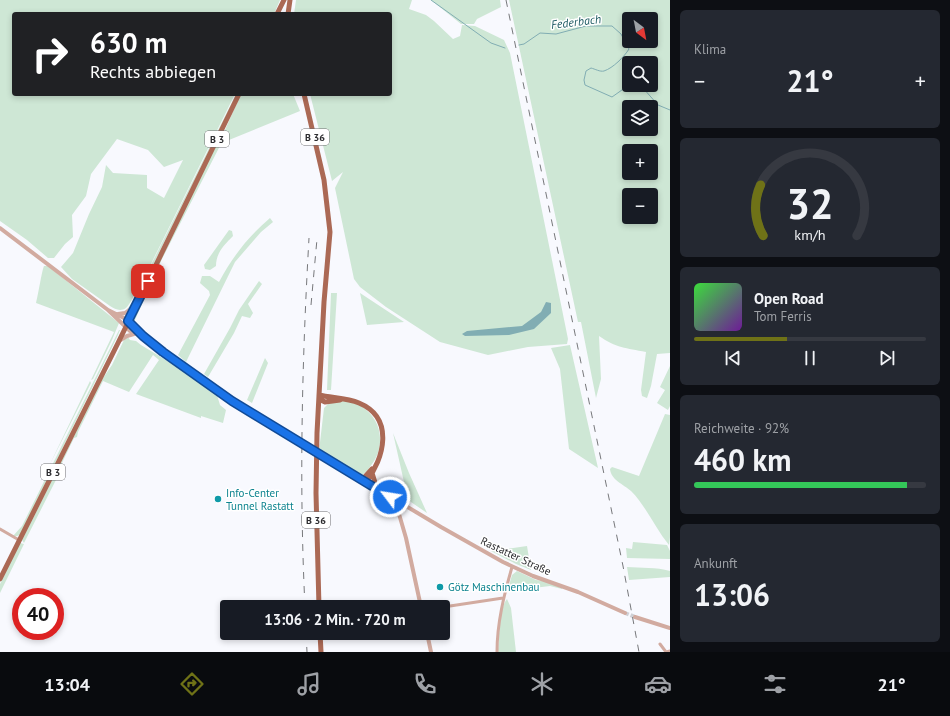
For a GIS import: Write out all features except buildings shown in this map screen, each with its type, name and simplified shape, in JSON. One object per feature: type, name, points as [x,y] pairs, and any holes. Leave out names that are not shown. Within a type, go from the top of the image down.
[{"type":"main road","points":[[278,12],[284,0]]},
{"type":"main road","points":[[289,12],[291,0]]},
{"type":"main road","name":"B 3","points":[[0,579],[118,343],[238,96]]},
{"type":"main road","name":"B 36","points":[[304,96],[325,186],[330,232],[324,302],[318,413],[316,493],[319,600]]},
{"type":"main road","points":[[319,397],[329,402],[342,400]]},
{"type":"main road","points":[[319,397],[359,403],[367,408],[378,420],[384,441],[382,450],[372,474],[364,481]]},
{"type":"main road","points":[[318,413],[329,402]]},
{"type":"main road","points":[[364,481],[375,466]]},
{"type":"main road","points":[[372,474],[377,489]]},
{"type":"main road","points":[[320,640],[321,652]]},
{"type":"street","points":[[0,228],[143,336]]},
{"type":"street","points":[[118,314],[125,313],[136,304]]},
{"type":"street","points":[[108,310],[118,314],[134,334]]},
{"type":"street","points":[[118,343],[126,336],[134,334],[143,336]]},
{"type":"street","name":"Rastatter Straße","points":[[143,336],[232,401],[294,440],[472,545],[512,567],[578,592],[625,613]]},
{"type":"street","points":[[404,505],[400,517],[419,600]]},
{"type":"street","points":[[0,529],[19,540]]},
{"type":"street","points":[[497,652],[497,639],[503,598],[512,567]]},
{"type":"street","points":[[450,606],[503,598]]},
{"type":"street","points":[[635,617],[670,628]]},
{"type":"street","points":[[428,640],[431,652]]},
{"type":"street","points":[[660,644],[666,652],[670,650]]},
{"type":"green space","points":[[0,0],[280,0],[275,12],[12,12],[12,96],[234,96],[149,268],[131,302],[126,308],[118,310],[110,306],[72,279],[61,267],[73,253],[102,187],[106,165],[113,173],[147,175],[147,188],[164,198],[183,160],[164,167],[148,150],[117,139],[91,174],[86,196],[72,215],[73,237],[65,244],[54,258],[48,258],[27,240],[0,221]]},
{"type":"green space","points":[[296,0],[412,0],[409,9],[426,15],[453,39],[460,36],[462,25],[475,26],[504,40],[510,53],[568,339],[567,344],[528,347],[488,355],[440,342],[386,307],[360,287],[354,279],[335,188],[343,172],[332,181],[311,96],[392,96],[392,12],[294,12]]},
{"type":"green space","points":[[431,0],[500,0],[501,7],[477,19],[474,24],[461,24]]},
{"type":"green space","points":[[509,0],[670,0],[670,353],[657,354],[651,386],[647,398],[642,396],[641,390],[646,352],[616,345],[599,336],[601,379],[596,398],[581,322],[578,322]]},
{"type":"green space","points":[[236,96],[152,267],[130,307],[126,310],[135,297]]},
{"type":"green space","points":[[240,96],[294,96],[300,111],[229,140],[224,138],[162,259],[135,320],[135,324],[166,349],[165,351],[134,326],[134,317],[159,262],[215,147],[224,132]]},
{"type":"green space","points":[[270,218],[273,222],[261,232],[235,262],[186,362],[178,355],[210,295],[209,291],[200,283],[202,276],[210,276],[219,282],[242,247]]},
{"type":"green space","points":[[229,230],[232,231],[233,236],[219,253],[216,266],[210,270],[205,269],[204,265]]},
{"type":"green space","points":[[44,266],[48,266],[119,323],[93,379],[91,380],[114,332],[36,303]]},
{"type":"green space","points":[[259,281],[262,284],[248,304],[253,313],[250,318],[242,316],[234,333],[208,377],[204,374],[239,310]]},
{"type":"green space","points":[[331,293],[337,293],[331,390],[327,390]]},
{"type":"green space","points":[[360,293],[404,322],[367,325]]},
{"type":"green space","points":[[119,330],[118,335],[20,535],[13,536],[22,526]]},
{"type":"green space","points":[[128,337],[130,340],[136,341],[179,368],[217,395],[220,405],[226,410],[223,423],[201,416],[201,418],[136,394],[159,360],[153,355],[129,392],[103,381],[77,437],[74,438],[61,465],[59,474],[24,543],[22,540],[103,378],[112,365],[124,340]]},
{"type":"green space","points":[[570,345],[598,468],[569,449],[560,369],[551,348]]},
{"type":"green space","points":[[265,358],[268,363],[252,403],[247,400]]},
{"type":"green space","points":[[670,366],[670,406],[668,410],[657,403],[665,390],[660,387]]},
{"type":"green space","points":[[90,381],[91,383],[49,466]]},
{"type":"green space","points":[[342,401],[354,403],[363,408],[371,415],[380,433],[378,454],[369,468],[362,475],[359,475],[319,451],[324,408],[329,403]]},
{"type":"green space","points":[[665,414],[670,415],[669,545],[636,497],[631,491],[615,479],[610,469],[612,467],[639,476]]},
{"type":"green space","points":[[393,433],[409,473],[427,513],[408,500]]},
{"type":"green space","points":[[633,542],[667,545],[670,551],[670,559],[627,558],[626,548],[632,549]]},
{"type":"green space","points":[[20,543],[24,544],[0,593],[0,584]]},
{"type":"green space","points":[[527,546],[531,570],[491,551]]},
{"type":"green space","points":[[627,567],[654,568],[670,571],[670,577],[629,580]]},
{"type":"green space","points":[[517,571],[536,580],[543,581],[562,589],[550,586],[509,591],[508,589],[512,575]]},
{"type":"green space","points":[[507,599],[511,608],[516,652],[498,652],[502,609]]},
{"type":"water","points":[[546,302],[551,303],[551,313],[534,329],[509,335],[465,336],[462,334],[467,331],[522,326],[541,312]]},
{"type":"waterway","name":"Federbach","points":[[431,0],[491,43],[505,48]]},
{"type":"waterway","name":"Federbach","points":[[519,45],[524,44],[540,33],[556,34],[586,26],[612,26],[621,34],[629,49],[623,56]]},
{"type":"waterway","name":"Federbach","points":[[622,57],[607,70],[601,71],[591,68],[586,71],[584,80],[585,85],[612,97],[622,90]]},
{"type":"waterway","name":"Federbach","points":[[647,92],[658,105],[670,110]]},
{"type":"tunnel","points":[[625,613],[635,617]]},
{"type":"railway","points":[[506,0],[623,566],[639,652]]},
{"type":"railway","points":[[305,600],[302,515],[302,422],[309,238]]},
{"type":"railway","points":[[311,305],[317,239]]},
{"type":"railway","points":[[306,640],[307,652]]},
{"type":"place","name":"Info-Center Tunnel Rastatt","points":[[218,499]]},
{"type":"place","name":"Götz Maschinenbau","points":[[440,587]]},
{"type":"route","points":[[148,281],[128,321],[134,328],[164,353],[232,401],[390,497]]}]
